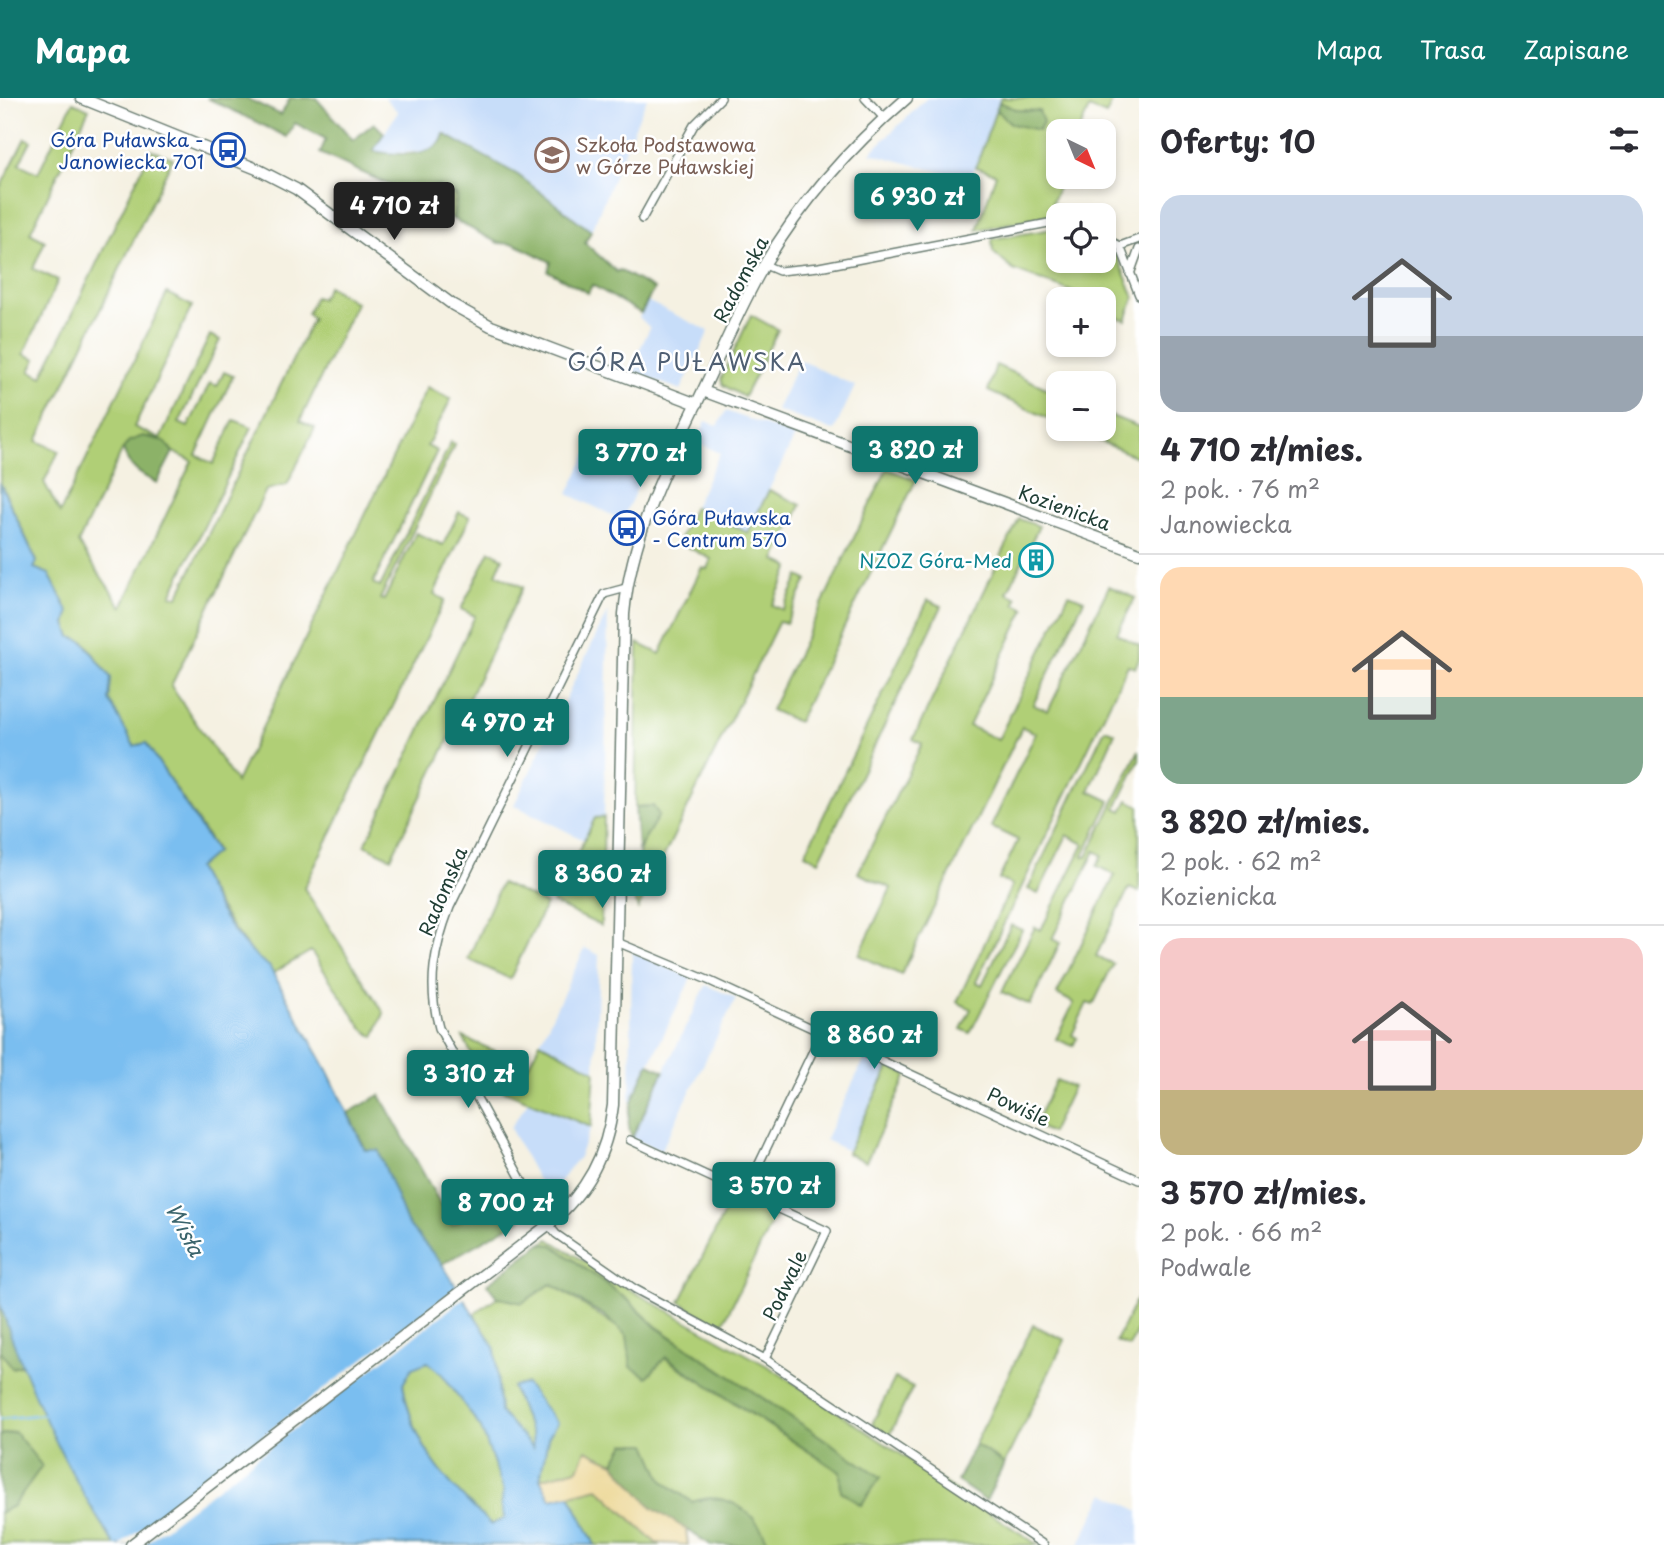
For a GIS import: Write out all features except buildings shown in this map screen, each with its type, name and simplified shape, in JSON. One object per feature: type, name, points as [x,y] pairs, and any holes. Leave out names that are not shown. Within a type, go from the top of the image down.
[{"type":"main road","points":[[81,98],[286,184],[446,300],[491,326],[696,404]]},
{"type":"main road","name":"Radomska","points":[[131,1545],[548,1225],[583,1189],[607,1141],[613,1105],[626,588],[641,527],[702,391],[765,265],[825,179],[906,98]]},
{"type":"main road","name":"Kozienicka","points":[[702,391],[1139,553]]},
{"type":"street","points":[[642,219],[694,125],[720,98]]},
{"type":"street","points":[[865,98],[884,118]]},
{"type":"street","points":[[765,265],[779,271],[819,267],[1046,223]]},
{"type":"street","points":[[1120,246],[1139,239]]},
{"type":"street","points":[[1116,244],[1120,246],[1139,295]]},
{"type":"street","points":[[1130,274],[1139,249]]},
{"type":"street","name":"Radomska","points":[[548,1225],[439,1028],[432,1003],[432,969],[438,939],[450,907],[604,594],[626,588]]},
{"type":"street","name":"Powiśle","points":[[617,942],[660,957],[1139,1180]]},
{"type":"street","points":[[746,1193],[822,1032]]},
{"type":"street","name":"Podwale","points":[[629,1140],[827,1231],[765,1359]]},
{"type":"street","points":[[548,1225],[635,1289],[765,1359],[1044,1545]]},
{"type":"shaded area","name":"Szkoła Podstawowa w Górze Puławskiej","points":[[385,98],[647,98],[591,231],[518,175],[444,134],[441,144],[430,151],[373,151],[398,112]]},
{"type":"shaded area","points":[[927,98],[1001,98],[970,180],[870,153]]},
{"type":"shaded area","points":[[647,301],[709,331],[681,390],[629,371],[650,328],[639,317]]},
{"type":"shaded area","points":[[800,360],[855,386],[834,431],[776,410]]},
{"type":"shaded area","points":[[726,411],[795,436],[748,533],[694,507],[720,453],[696,442],[706,421],[718,426]]},
{"type":"shaded area","points":[[587,454],[641,480],[622,520],[568,494]]},
{"type":"shaded area","points":[[608,611],[604,817],[595,818],[584,840],[514,805]]},
{"type":"shaded area","points":[[585,948],[599,955],[595,1071],[540,1042]]},
{"type":"shaded area","points":[[632,952],[691,978],[630,1104]]},
{"type":"shaded area","points":[[706,985],[736,998],[661,1151],[632,1138]]},
{"type":"shaded area","points":[[866,1056],[889,1067],[848,1151],[825,1140]]},
{"type":"shaded area","points":[[530,1099],[591,1127],[579,1157],[547,1197],[510,1128]]},
{"type":"shaded area","points":[[1105,1493],[1139,1511],[1139,1545],[1079,1545]]},
{"type":"green space","points":[[207,98],[246,98],[281,115],[290,98],[316,98],[353,140],[374,123],[384,133],[373,151],[403,154],[425,151],[434,148],[444,134],[518,175],[591,231],[585,243],[617,272],[619,270],[654,289],[641,313],[592,285],[588,293],[548,271],[551,262],[515,244],[498,243],[453,219],[457,196],[438,186],[400,190],[320,153],[326,139],[295,123],[287,137]]},
{"type":"green space","points":[[1001,98],[1076,98],[1084,101],[1086,98],[1114,98],[1106,115],[1089,108],[1084,119],[1046,119],[1046,189],[1057,189],[1052,203],[1046,203],[1046,216],[977,230],[996,174],[976,167],[996,110],[1012,124],[1038,111],[1017,110],[999,102]]},
{"type":"green space","points":[[73,102],[89,109],[30,233],[45,241],[33,269],[58,280],[24,354],[36,359],[30,371],[42,377],[151,150],[173,158],[37,441],[59,451],[44,482],[60,513],[167,293],[192,306],[134,427],[160,439],[210,335],[220,340],[179,423],[188,427],[210,383],[217,386],[224,372],[233,376],[196,455],[213,464],[234,420],[252,427],[171,595],[178,597],[313,318],[307,314],[315,297],[321,299],[328,286],[356,303],[300,421],[315,428],[287,485],[266,490],[171,686],[236,782],[427,387],[451,399],[427,446],[437,451],[373,583],[380,587],[451,442],[455,444],[380,599],[384,600],[416,533],[443,545],[459,512],[470,517],[434,594],[445,600],[304,888],[384,1013],[374,1037],[362,1028],[311,951],[273,973],[254,955],[230,924],[197,868],[217,851],[146,743],[134,746],[109,700],[111,678],[84,641],[71,637],[66,624],[69,613],[49,574],[34,568],[37,561],[0,482],[0,188],[25,138],[31,141],[19,164],[38,173]],"holes":[[[164,441],[173,452],[192,461],[122,607],[78,543],[123,449]]]},
{"type":"green space","points":[[999,102],[1017,110],[1039,111],[1043,122],[1039,130],[1012,124],[996,110]]},
{"type":"green space","points":[[438,186],[457,196],[453,219],[400,190]]},
{"type":"green space","points":[[1046,230],[1046,273],[1116,273],[1116,254],[1134,297],[1126,320],[1116,317],[1116,287],[1059,287],[1013,270],[993,252],[992,239]]},
{"type":"green space","points":[[751,315],[778,330],[744,397],[723,385],[721,379]]},
{"type":"green space","points":[[996,365],[1046,388],[1046,417],[988,391]]},
{"type":"green space","points":[[1116,418],[1139,427],[1139,458],[1100,441],[1116,441]]},
{"type":"green space","points":[[143,436],[164,441],[173,452],[157,483],[141,474],[125,456],[123,449],[129,441]]},
{"type":"green space","points":[[887,469],[916,480],[798,722],[771,710]]},
{"type":"green space","points":[[769,490],[801,505],[775,560],[790,567],[772,605],[783,610],[799,576],[807,580],[786,623],[779,621],[638,909],[634,883],[638,857],[653,806],[635,807],[638,643],[660,654],[702,567],[707,569],[711,559],[678,542],[694,507],[748,533]]},
{"type":"green space","points":[[1019,519],[1039,526],[1007,593],[1017,598],[1015,604],[1025,609],[969,726],[998,740],[1069,594],[1084,600],[1033,705],[1048,711],[1109,586],[1135,598],[1117,634],[1139,645],[1139,658],[1135,668],[1128,665],[976,982],[982,985],[1011,925],[1022,930],[970,1033],[961,1029],[971,1009],[957,1002],[1012,885],[999,879],[1018,840],[991,827],[1036,733],[1022,727],[901,975],[859,955],[891,888],[858,873],[922,744],[913,739]]},
{"type":"green space","points":[[490,551],[503,558],[496,574],[523,587],[391,858],[365,845],[475,616],[461,609]]},
{"type":"green space","points":[[928,600],[942,606],[819,861],[805,854]]},
{"type":"green space","points":[[1105,729],[1115,733],[1089,791],[1110,801],[1083,856],[1087,857],[1139,750],[1139,760],[1116,808],[1122,811],[1128,800],[1139,806],[1139,892],[1129,888],[1096,956],[1113,964],[1093,1005],[1087,1003],[1072,1035],[1077,1038],[1073,1046],[1056,1039],[1074,1003],[1057,994],[1115,875],[1097,866],[1102,855],[1095,851],[1052,939],[1060,943],[1030,1005],[1002,992],[1035,927],[1041,930],[1084,844],[1067,835],[1038,894],[1028,889]]},
{"type":"green space","points":[[653,806],[659,815],[638,850],[635,807]]},
{"type":"green space","points":[[604,817],[601,926],[553,903],[595,818]]},
{"type":"green space","points":[[501,883],[546,904],[510,979],[468,959]]},
{"type":"green space","points":[[463,1037],[528,1066],[540,1042],[595,1071],[591,1127],[486,1083]]},
{"type":"green space","points":[[649,1064],[664,1071],[632,1138],[629,1129],[630,1110]]},
{"type":"green space","points":[[889,1067],[907,1075],[866,1162],[847,1153]]},
{"type":"green space","points":[[1056,1080],[1073,1087],[1051,1133],[1034,1125]]},
{"type":"green space","points":[[380,1095],[452,1225],[484,1208],[510,1203],[521,1219],[442,1264],[407,1223],[378,1150],[366,1150],[348,1113]]},
{"type":"green space","points":[[735,1191],[777,1211],[721,1328],[680,1302]]},
{"type":"green space","points":[[549,1239],[620,1284],[771,1368],[1038,1545],[769,1545],[692,1502],[663,1481],[625,1444],[614,1463],[586,1451],[578,1469],[540,1479],[548,1437],[526,1384],[512,1387],[532,1435],[533,1449],[500,1412],[495,1348],[474,1314],[497,1297],[522,1303],[551,1284],[840,1472],[841,1491],[861,1504],[880,1477],[656,1326],[628,1300],[553,1245],[541,1244]]},
{"type":"green space","points":[[540,1244],[553,1245],[628,1300],[656,1327],[881,1477],[861,1505],[841,1491],[840,1472],[666,1357],[647,1377],[631,1367],[627,1336],[605,1316],[551,1284],[522,1303],[497,1297],[487,1284]]},
{"type":"green space","points":[[1139,1294],[1139,1327],[1129,1347],[1116,1341]]},
{"type":"green space","points":[[0,1305],[24,1364],[12,1368],[0,1349]]},
{"type":"green space","points":[[1033,1325],[1065,1340],[1004,1464],[975,1444]]},
{"type":"green space","points":[[0,1349],[12,1368],[24,1364],[92,1509],[115,1545],[0,1544],[0,1513],[13,1505],[15,1432],[0,1435]]},
{"type":"green space","points":[[428,1361],[442,1374],[481,1428],[504,1491],[501,1505],[506,1518],[491,1525],[446,1478],[424,1446],[415,1427],[403,1384],[412,1368]]},
{"type":"green space","points":[[895,1378],[913,1387],[889,1436],[872,1424]]},
{"type":"green space","points":[[15,1432],[42,1466],[13,1506],[0,1513],[0,1435]]},
{"type":"green space","points":[[625,1444],[647,1444],[663,1481],[692,1502],[717,1499],[739,1506],[757,1523],[769,1545],[711,1545],[652,1508],[614,1463]]},
{"type":"green space","points":[[975,1444],[1004,1464],[986,1501],[957,1481]]},
{"type":"green space","points":[[598,1488],[660,1545],[595,1545],[570,1495]]},
{"type":"sand","points":[[586,1450],[614,1463],[652,1508],[686,1529],[688,1545],[656,1543],[598,1488],[551,1500],[540,1479],[578,1469]]},
{"type":"water","name":"Wisła","points":[[0,483],[37,562],[34,568],[49,574],[69,613],[66,624],[71,637],[83,641],[111,678],[109,700],[134,746],[146,743],[216,852],[197,868],[219,908],[246,947],[269,966],[328,1072],[365,1150],[378,1150],[407,1223],[442,1264],[495,1348],[500,1412],[533,1448],[532,1435],[512,1387],[526,1384],[557,1423],[548,1438],[540,1479],[551,1499],[570,1495],[595,1545],[115,1545],[81,1489],[50,1429],[0,1304]],"holes":[[[428,1362],[442,1374],[481,1428],[504,1491],[501,1505],[505,1518],[491,1525],[434,1462],[423,1445],[408,1407],[403,1384],[412,1368]]]},
{"type":"pier","points":[[460,1285],[467,1296],[143,1545],[120,1545]]},
{"type":"waterway","points":[[0,1419],[45,1414]]},
{"type":"place","name":"Góra Puławska - Janowiecka 701","points":[[228,150]]},
{"type":"place","name":"Szkoła Podstawowa w Górze Puławskiej","points":[[552,155]]},
{"type":"place","name":"Góra Puławska - Centrum 570","points":[[627,528]]},
{"type":"place","name":"NZOZ Góra-Med","points":[[1036,560]]},
{"type":"district","name":"GÓRA PUŁAWSKA","points":[[687,361]]}]
